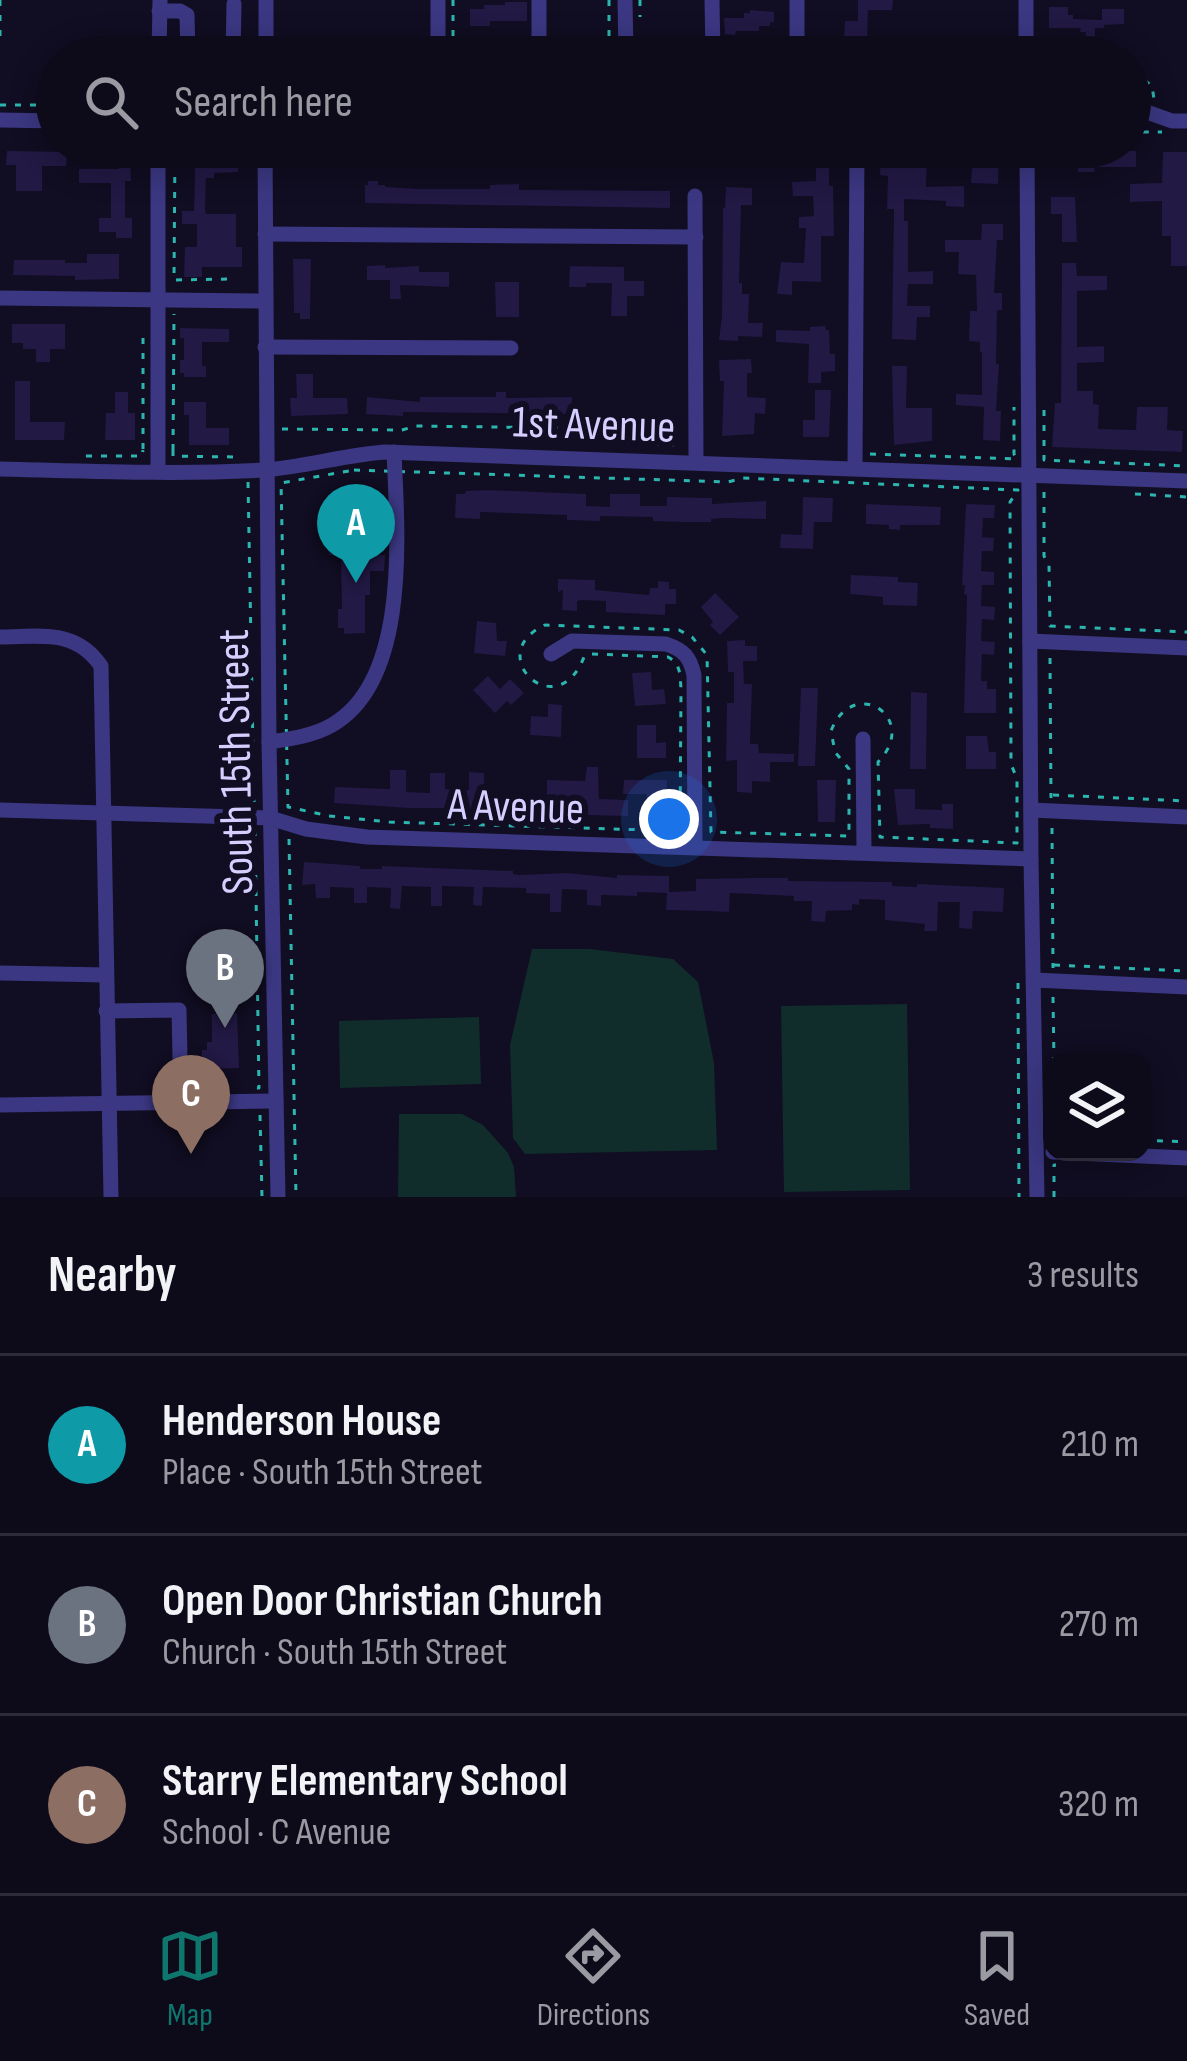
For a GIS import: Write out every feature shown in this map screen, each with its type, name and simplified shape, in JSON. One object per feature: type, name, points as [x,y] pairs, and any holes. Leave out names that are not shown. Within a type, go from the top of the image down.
[{"type":"street","points":[[266,0],[266,36]]},
{"type":"street","points":[[438,0],[443,36]]},
{"type":"street","points":[[539,0],[539,36]]},
{"type":"street","points":[[626,0],[626,36]]},
{"type":"street","points":[[712,0],[712,36]]},
{"type":"street","points":[[796,36],[797,0]]},
{"type":"street","points":[[1026,0],[1026,36]]},
{"type":"street","points":[[233,36],[234,4]]},
{"type":"street","points":[[159,6],[187,15],[188,36]]},
{"type":"street","points":[[1151,114],[1187,121]]},
{"type":"street","points":[[0,121],[36,121]]},
{"type":"street","points":[[158,168],[158,472]]},
{"type":"street","name":"South 15th Street","points":[[265,168],[261,476],[278,741],[270,818],[268,1104],[278,1197]]},
{"type":"street","points":[[855,460],[856,168]]},
{"type":"street","points":[[1027,168],[1031,859],[1026,982],[1043,1110]]},
{"type":"street","points":[[695,196],[696,454]]},
{"type":"street","points":[[265,234],[696,237]]},
{"type":"street","points":[[0,298],[264,301]]},
{"type":"street","points":[[265,347],[511,348]]},
{"type":"street","points":[[278,741],[332,726],[351,711],[370,684],[388,637],[396,591],[394,452]]},
{"type":"street","name":"1st Avenue","points":[[0,469],[261,476],[354,454],[696,454],[1187,481]]},
{"type":"street","points":[[0,637],[76,641],[101,665],[111,1197]]},
{"type":"street","points":[[551,654],[572,641],[667,644],[681,649],[691,660],[695,847]]},
{"type":"street","points":[[1030,641],[1187,648]]},
{"type":"street","points":[[863,739],[864,853]]},
{"type":"street","name":"A Avenue","points":[[0,810],[270,818],[351,836],[1031,859]]},
{"type":"street","points":[[1031,810],[1187,817]]},
{"type":"street","points":[[0,973],[106,975]]},
{"type":"street","points":[[1026,982],[1187,987]]},
{"type":"street","points":[[106,1011],[178,1010],[181,1103]]},
{"type":"street","points":[[0,1105],[268,1104]]},
{"type":"street","points":[[1151,1157],[1187,1158]]},
{"type":"street","points":[[1037,1197],[1047,1161]]},
{"type":"path","points":[[0,0],[0,37]]},
{"type":"path","points":[[447,36],[453,0]]},
{"type":"path","points":[[609,0],[610,36]]},
{"type":"path","points":[[1151,86],[1155,104],[1161,107]]},
{"type":"path","points":[[0,105],[36,104]]},
{"type":"path","points":[[175,168],[174,280],[232,279]]},
{"type":"path","points":[[174,309],[170,450],[173,456],[248,457]]},
{"type":"path","points":[[89,456],[142,456],[146,449],[143,332]]},
{"type":"path","points":[[855,460],[1016,459],[1014,407]]},
{"type":"path","points":[[1044,410],[1044,460],[1187,466]]},
{"type":"path","points":[[280,429],[576,428],[602,442],[696,454]]},
{"type":"path","points":[[354,470],[395,471],[728,482],[743,478],[1018,490],[1010,502],[1011,764],[1017,779],[1017,842],[880,837],[878,762],[890,751],[893,729],[880,709],[865,703],[842,710],[831,731],[836,752],[849,769],[849,836],[711,832],[709,668],[702,647],[679,630],[545,625],[530,632],[520,656],[527,676],[535,684],[550,687],[574,677],[584,657],[591,654],[675,661],[681,689],[680,831],[373,821],[287,807],[278,741],[281,483],[354,470]]},
{"type":"path","points":[[254,804],[248,482],[261,476]]},
{"type":"path","points":[[1044,489],[1050,626],[1187,632]]},
{"type":"path","points":[[1116,493],[1187,496]]},
{"type":"path","points":[[1050,656],[1051,795],[1187,801]]},
{"type":"path","points":[[1052,824],[1052,964],[1187,971]]},
{"type":"path","points":[[253,1088],[259,1088],[255,828]]},
{"type":"path","points":[[289,837],[296,1197]]},
{"type":"path","points":[[1019,1197],[1026,982]]},
{"type":"path","points":[[1053,989],[1054,1053]]},
{"type":"path","points":[[262,1197],[268,1104]]},
{"type":"path","points":[[1151,1140],[1187,1142]]},
{"type":"path","points":[[1050,1161],[1054,1197]]},
{"type":"green space","points":[[532,949],[590,949],[673,959],[698,982],[714,1063],[717,1150],[525,1154],[513,1138],[510,1045]]},
{"type":"green space","points":[[907,1004],[910,1190],[784,1192],[781,1006]]},
{"type":"green space","points":[[479,1017],[481,1084],[340,1088],[339,1021]]},
{"type":"green space","points":[[399,1114],[462,1114],[483,1125],[508,1153],[516,1197],[398,1197]]},
{"type":"building","points":[[858,0],[893,0],[892,10],[868,10],[867,36],[844,36],[845,21],[858,21]]},
{"type":"building","points":[[527,2],[527,21],[470,26],[470,9]]},
{"type":"building","points":[[1049,7],[1068,7],[1073,19],[1102,20],[1102,9],[1124,9],[1124,24],[1095,28],[1095,36],[1086,36],[1081,28],[1049,28]]},
{"type":"building","points":[[750,10],[774,12],[774,22],[759,26],[759,31],[725,34],[724,18],[744,18]]},
{"type":"building","points":[[7,151],[36,151],[42,191],[16,191],[16,165],[6,165]]},
{"type":"building","points":[[1163,152],[1187,152],[1187,266],[1171,266],[1171,236],[1162,236],[1162,201],[1130,202],[1130,184],[1162,183]]},
{"type":"building","points":[[130,168],[131,181],[125,181],[125,218],[132,218],[132,238],[99,232],[99,218],[111,218],[111,183],[79,183],[79,169]]},
{"type":"building","points":[[195,168],[238,168],[238,172],[206,178],[205,210],[206,214],[236,214],[236,247],[242,247],[242,267],[202,267],[202,277],[184,277],[185,247],[197,247],[197,224],[182,224],[182,211],[194,211]]},
{"type":"building","points":[[816,168],[829,168],[834,236],[821,236],[821,282],[792,281],[792,295],[777,294],[781,262],[804,263],[806,228],[799,228],[799,217],[814,216],[813,196],[793,196],[792,182],[816,181]]},
{"type":"building","points":[[880,168],[926,168],[926,187],[964,186],[964,207],[904,199],[908,272],[933,271],[933,284],[908,284],[907,306],[930,306],[930,317],[917,317],[916,340],[892,339],[894,209],[887,209],[888,176],[880,175]]},
{"type":"building","points":[[972,168],[998,168],[998,184],[971,183]]},
{"type":"building","points":[[368,181],[418,189],[519,184],[519,190],[670,191],[670,208],[365,203]]},
{"type":"building","points":[[726,187],[752,188],[752,205],[741,205],[739,283],[742,294],[749,294],[748,323],[763,323],[762,337],[738,336],[738,341],[719,340]]},
{"type":"building","points":[[1051,197],[1075,197],[1077,242],[1062,242],[1062,214],[1051,214]]},
{"type":"building","points":[[982,224],[1003,224],[1003,240],[997,240],[994,293],[1002,293],[996,364],[1000,441],[983,440],[984,407],[956,405],[956,394],[982,395],[982,352],[980,342],[969,341],[970,311],[977,311],[976,275],[958,274],[959,252],[945,252],[945,240],[981,240]]},
{"type":"building","points":[[87,254],[119,254],[119,279],[13,275],[14,260],[87,263]]},
{"type":"building","points":[[293,259],[311,259],[310,319],[294,313]]},
{"type":"building","points":[[1062,263],[1076,263],[1077,276],[1107,276],[1107,290],[1077,291],[1077,347],[1104,346],[1104,362],[1077,363],[1077,391],[1093,391],[1093,404],[1099,405],[1098,429],[1136,430],[1137,407],[1168,407],[1167,430],[1183,431],[1182,452],[1052,447],[1055,403],[1061,403]]},
{"type":"building","points":[[367,266],[449,272],[449,287],[400,285],[401,299],[390,299],[390,280],[367,280]]},
{"type":"building","points":[[570,266],[624,267],[624,281],[644,281],[644,296],[627,296],[627,316],[611,316],[612,283],[569,287]]},
{"type":"building","points":[[495,282],[519,282],[519,317],[496,317]]},
{"type":"building","points":[[12,324],[65,324],[65,349],[50,349],[50,362],[36,362],[36,349],[12,343]]},
{"type":"building","points":[[825,326],[830,354],[835,354],[835,371],[821,372],[821,383],[808,383],[809,344],[776,342],[776,330],[810,331],[810,327]]},
{"type":"building","points":[[180,328],[229,329],[229,342],[202,342],[206,377],[180,373],[184,338],[180,338]]},
{"type":"building","points":[[751,359],[747,397],[766,398],[765,414],[755,413],[754,434],[722,436],[724,381],[720,381],[719,360]]},
{"type":"building","points":[[892,366],[907,366],[906,408],[932,408],[932,441],[894,445]]},
{"type":"building","points":[[296,374],[313,374],[313,398],[347,398],[348,414],[291,416],[290,398],[297,398]]},
{"type":"building","points":[[15,381],[30,381],[30,422],[65,422],[64,440],[15,440]]},
{"type":"building","points":[[815,390],[831,390],[829,437],[803,437],[803,420],[815,420]]},
{"type":"building","points":[[115,392],[128,392],[128,413],[135,413],[135,440],[105,440],[106,413],[115,413]]},
{"type":"building","points":[[496,392],[506,392],[506,398],[572,397],[572,414],[366,414],[367,397],[420,402],[420,397],[496,397]]},
{"type":"building","points":[[184,402],[206,402],[206,428],[229,428],[229,445],[189,445]]},
{"type":"building","points":[[488,490],[586,494],[586,506],[610,507],[610,494],[640,494],[640,506],[667,506],[667,497],[712,498],[712,504],[766,501],[766,519],[684,522],[600,516],[600,521],[480,512],[480,519],[455,518],[456,494]]},
{"type":"building","points":[[803,497],[833,498],[832,522],[814,522],[813,549],[780,548],[781,534],[802,535]]},
{"type":"building","points":[[866,504],[941,507],[940,525],[900,525],[900,530],[866,524]]},
{"type":"building","points":[[966,504],[995,505],[994,518],[983,518],[982,537],[994,538],[993,551],[982,551],[981,571],[994,572],[994,585],[982,585],[981,606],[995,607],[994,620],[982,619],[981,641],[995,642],[994,655],[982,654],[981,681],[987,681],[987,689],[996,689],[996,713],[964,713]]},
{"type":"building","points":[[329,526],[375,526],[375,555],[385,555],[384,571],[370,571],[365,633],[344,634],[344,628],[338,628],[341,555],[329,555]]},
{"type":"building","points":[[851,575],[918,583],[917,606],[883,605],[883,597],[850,594]]},
{"type":"building","points":[[558,579],[595,580],[595,590],[649,595],[650,588],[658,588],[658,581],[669,582],[669,589],[676,589],[676,604],[665,604],[665,615],[606,612],[606,601],[577,601],[577,611],[562,610]]},
{"type":"building","points":[[715,593],[739,617],[720,635],[701,607]]},
{"type":"building","points":[[477,621],[496,623],[497,641],[507,641],[505,656],[474,653]]},
{"type":"building","points":[[745,640],[745,646],[757,646],[757,661],[743,661],[744,684],[752,684],[750,744],[758,744],[759,753],[794,754],[794,762],[770,762],[770,782],[752,781],[752,793],[737,792],[737,760],[726,761],[727,703],[734,703],[727,641]]},
{"type":"building","points":[[651,672],[652,690],[664,689],[666,704],[635,706],[632,673]]},
{"type":"building","points":[[488,676],[500,689],[510,679],[524,693],[495,713],[473,690]]},
{"type":"building","points":[[801,688],[818,688],[815,766],[798,766]]},
{"type":"building","points":[[911,692],[927,693],[926,769],[910,769]]},
{"type":"building","points":[[548,704],[562,705],[561,737],[530,735],[531,716],[548,717]]},
{"type":"building","points":[[637,725],[656,725],[656,743],[666,742],[666,758],[637,758]]},
{"type":"building","points":[[966,736],[987,736],[989,752],[996,752],[996,769],[966,769]]},
{"type":"building","points":[[587,767],[598,767],[599,799],[628,800],[628,816],[334,803],[335,787],[390,789],[390,770],[406,770],[406,792],[430,793],[430,773],[445,773],[445,789],[469,790],[469,772],[484,773],[484,794],[547,797],[547,780],[585,781]]},
{"type":"building","points":[[624,780],[667,780],[666,817],[650,816],[646,794],[623,794]]},
{"type":"building","points":[[817,780],[836,780],[835,822],[818,822]]},
{"type":"building","points":[[894,789],[915,789],[915,809],[942,810],[942,804],[953,804],[953,829],[898,825]]},
{"type":"building","points":[[304,862],[360,869],[669,876],[669,892],[696,891],[696,879],[756,878],[1004,888],[1003,912],[973,911],[972,929],[959,928],[960,902],[938,902],[937,931],[924,931],[925,924],[885,920],[885,900],[859,899],[852,910],[826,911],[825,922],[811,921],[812,901],[794,901],[794,896],[730,893],[729,912],[666,910],[667,893],[601,895],[601,906],[587,905],[587,890],[562,889],[561,912],[550,912],[550,894],[526,893],[526,888],[483,887],[482,906],[473,905],[474,887],[442,886],[442,906],[431,906],[431,887],[402,886],[400,909],[390,908],[391,888],[367,887],[367,903],[354,903],[354,888],[330,887],[330,898],[316,898],[315,884],[302,885]]},
{"type":"building","points":[[237,1013],[239,1068],[202,1069],[202,1050],[212,1042],[212,1014]]},
{"type":"place","name":"Henderson House","points":[[356,583]]},
{"type":"place","name":"Open Door Christian Church","points":[[225,1028]]},
{"type":"place","name":"Starry Elementary School","points":[[191,1154]]}]
